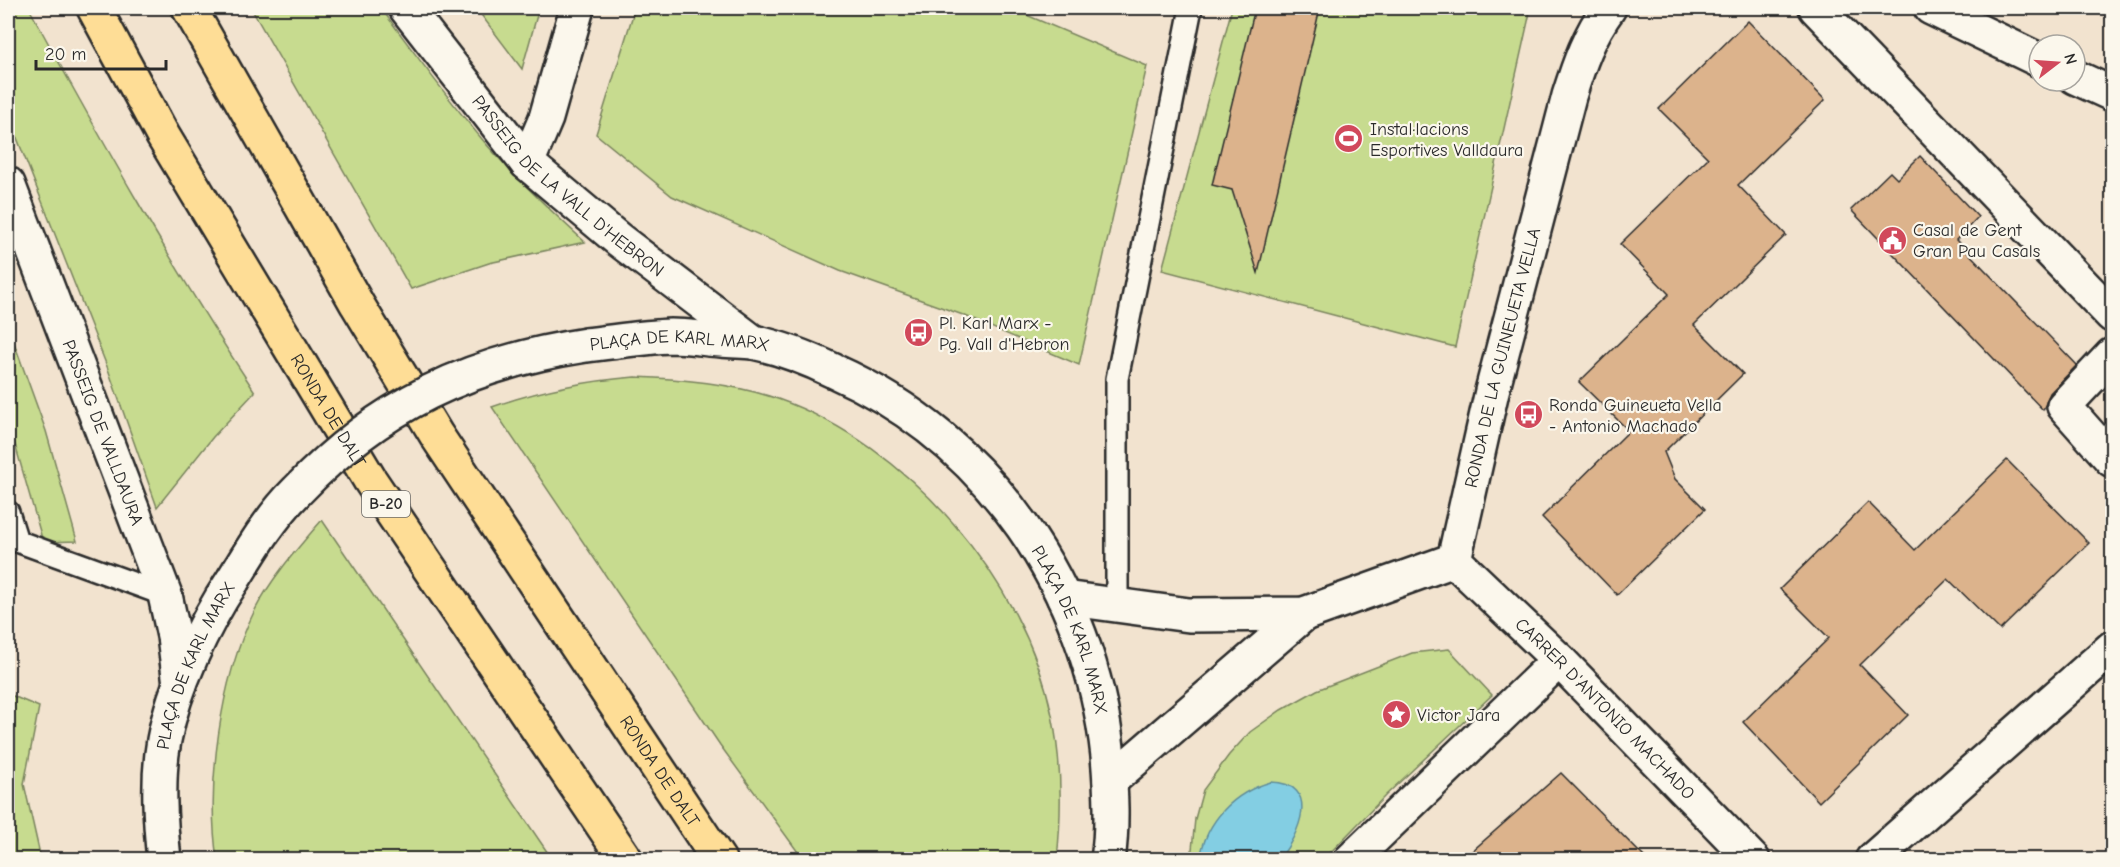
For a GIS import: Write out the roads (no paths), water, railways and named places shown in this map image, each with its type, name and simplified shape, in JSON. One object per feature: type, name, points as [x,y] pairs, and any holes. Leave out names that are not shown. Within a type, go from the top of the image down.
[{"type":"highway","name":"RONDA DE DALT","points":[[94,8],[169,146],[370,480],[626,860]]},
{"type":"highway","name":"RONDA DE DALT","points":[[189,8],[357,304],[437,436],[719,860]]},
{"type":"street","name":"PASSEIG DE LA VALL D'HEBRON","points":[[406,8],[527,163],[619,240],[753,342]]},
{"type":"street","points":[[527,163],[546,118],[577,8]]},
{"type":"street","name":"RONDA DE LA GUINEUETA VELLA","points":[[1454,560],[1492,391],[1569,96],[1582,54],[1598,22],[1609,8]]},
{"type":"street","points":[[1816,8],[2112,315]]},
{"type":"street","points":[[1931,8],[2027,54]]},
{"type":"street","points":[[2087,83],[2112,94]]},
{"type":"street","name":"PASSEIG DE VALLDAURA","points":[[8,184],[165,596],[174,636],[180,684]]},
{"type":"street","name":"PLAÇA DE KARL MARX","points":[[164,860],[160,789],[164,740],[180,684],[204,631],[232,580],[262,534],[296,492],[335,454],[378,421],[425,394],[464,376],[503,362],[544,352],[671,336],[753,342],[797,356],[851,378],[882,395],[928,426],[969,463],[1006,504],[1038,549],[1064,598],[1080,632],[1095,679],[1101,706],[1110,781],[1111,853]]},
{"type":"street","points":[[2112,355],[2064,406],[2112,460]]},
{"type":"street","points":[[1064,598],[1189,615],[1304,614],[1454,560]]},
{"type":"street","name":"CARRER D'ANTONIO MACHADO","points":[[1454,560],[1559,660],[1753,860]]},
{"type":"street","points":[[1110,781],[1304,614]]},
{"type":"street","points":[[1872,860],[2112,648]]},
{"type":"street","points":[[1369,854],[1559,660]]},
{"type":"lane","points":[[1117,606],[1117,380],[1191,8]]},
{"type":"lane","points":[[8,512],[17,541],[165,596]]},
{"type":"water","points":[[1271,782],[1287,785],[1297,791],[1301,801],[1302,812],[1299,825],[1279,859],[1200,859],[1208,832],[1224,810],[1245,793]]},
{"type":"place","name":"Instal·lacions Esportives Valldaura","points":[[1349,139]]},
{"type":"place","name":"Casal de Gent Gran Pau Casals","points":[[1892,240]]},
{"type":"place","name":"Pl. Karl Marx - Pg. Vall d'Hebron","points":[[918,333]]},
{"type":"place","name":"Ronda Guineueta Vella - Antonio Machado","points":[[1528,415]]},
{"type":"place","name":"Victor Jara","points":[[1396,715]]}]
